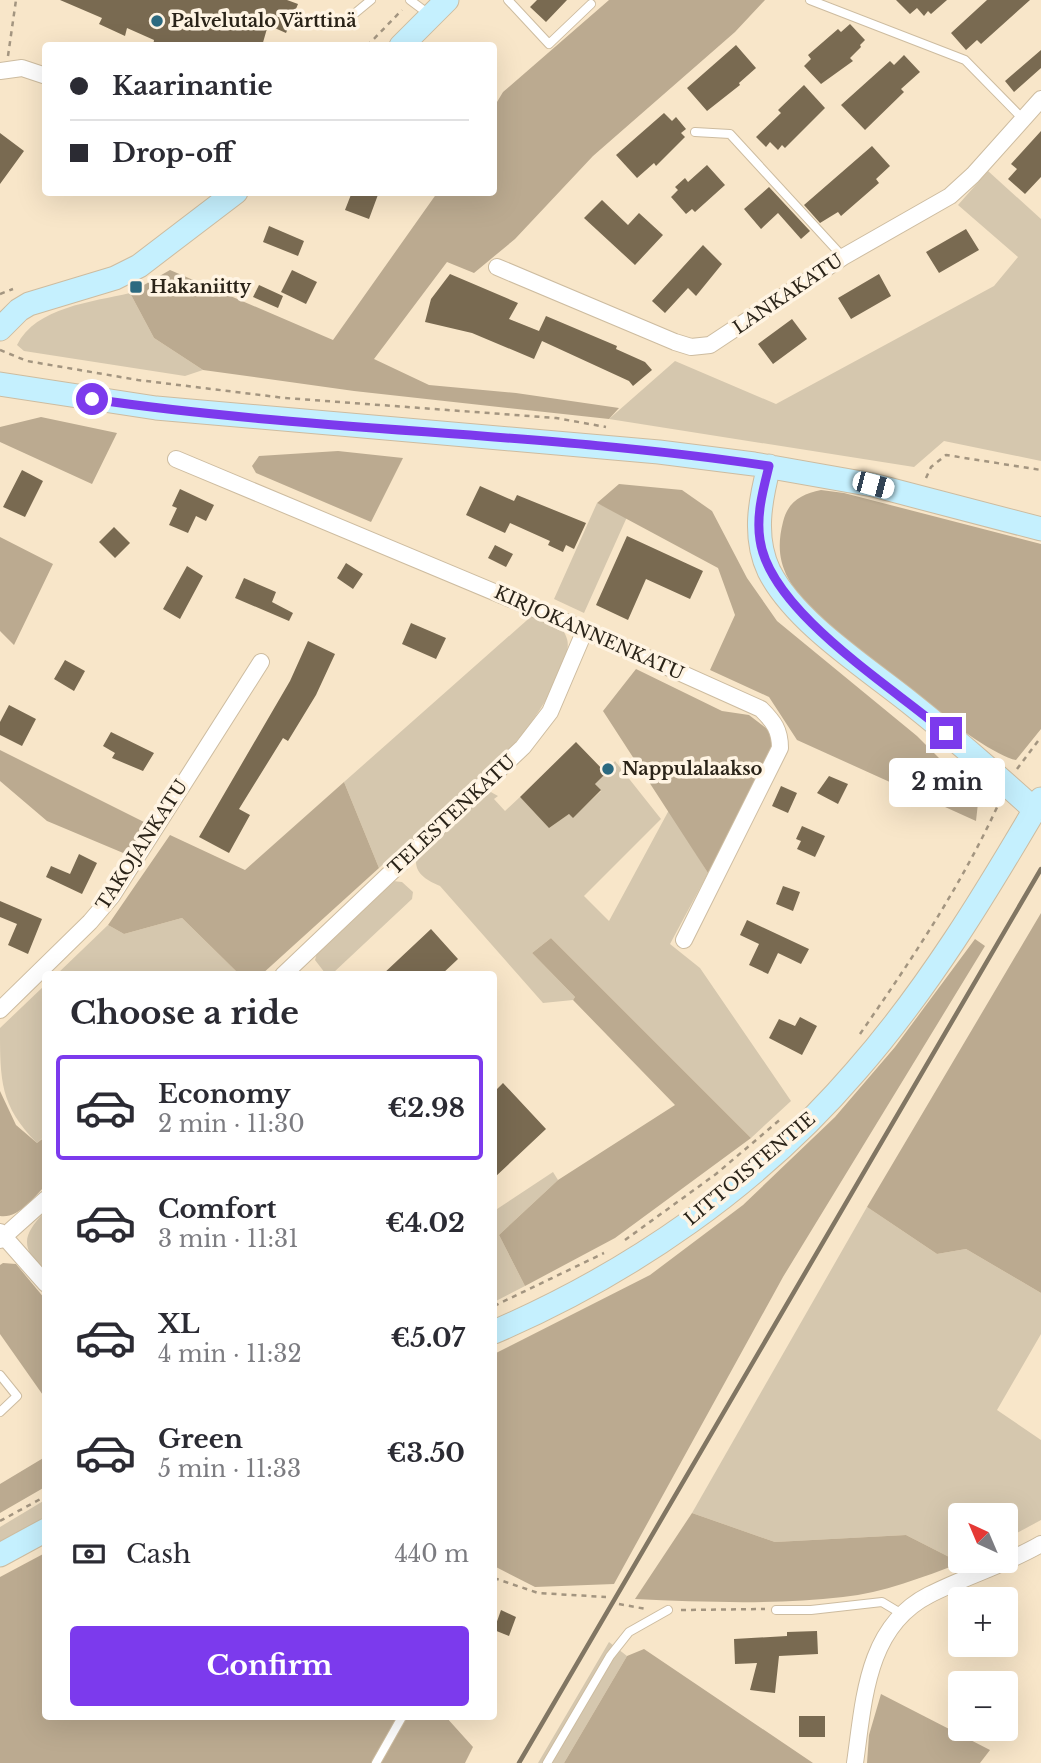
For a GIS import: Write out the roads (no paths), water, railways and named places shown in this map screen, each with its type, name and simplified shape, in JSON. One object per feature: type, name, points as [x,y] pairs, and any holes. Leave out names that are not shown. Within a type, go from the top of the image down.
[{"type":"street","points":[[405,42],[440,8]]},
{"type":"street","points":[[3,71],[29,69],[42,74]]},
{"type":"street","name":"LANKAKATU","points":[[497,267],[675,342],[701,347],[718,341],[843,257],[958,190],[1041,99]]},
{"type":"street","points":[[0,328],[29,304],[115,278],[139,266],[231,196]]},
{"type":"street","points":[[0,384],[156,408],[646,451],[769,466],[873,485],[1041,528]]},
{"type":"street","name":"KIRJOKANNENKATU","points":[[176,458],[585,630],[761,709],[775,723],[780,735],[780,748],[684,940]]},
{"type":"street","points":[[769,466],[760,503],[760,540],[768,569],[780,589],[822,632],[1008,786],[1038,805]]},
{"type":"street","name":"TELESTENKATU","points":[[287,971],[523,747],[550,712],[585,630]]},
{"type":"street","name":"TAKOJANKATU","points":[[0,1010],[90,922],[111,896],[261,662]]},
{"type":"street","name":"LITTOISTENTIE","points":[[497,1331],[573,1294],[655,1246],[732,1189],[787,1142],[837,1092],[886,1035],[973,911],[1038,805]]},
{"type":"street","points":[[42,1202],[2,1236],[42,1280]]},
{"type":"street","points":[[0,1555],[42,1532]]},
{"type":"street","points":[[855,1763],[872,1661],[885,1635],[902,1614],[931,1594],[1041,1544]]},
{"type":"lane","points":[[348,19],[371,0]]},
{"type":"lane","points":[[508,0],[548,44],[591,4]]},
{"type":"lane","points":[[810,0],[965,60],[1022,118]]},
{"type":"lane","points":[[410,1],[440,8]]},
{"type":"lane","points":[[695,132],[730,134],[843,257]]},
{"type":"lane","points":[[0,1375],[17,1396],[0,1412]]},
{"type":"lane","points":[[776,1610],[811,1610],[882,1602],[902,1614]]},
{"type":"lane","points":[[547,1763],[610,1656],[629,1632],[668,1610]]},
{"type":"lane","points":[[376,1763],[400,1720]]},
{"type":"railway","points":[[519,1763],[1041,869]]},
{"type":"place","name":"Palvelutalo Värttinä","points":[[157,21]]},
{"type":"place","name":"Hakaniitty","points":[[136,287]]},
{"type":"place","name":"Nappulalaakso","points":[[608,769]]}]
